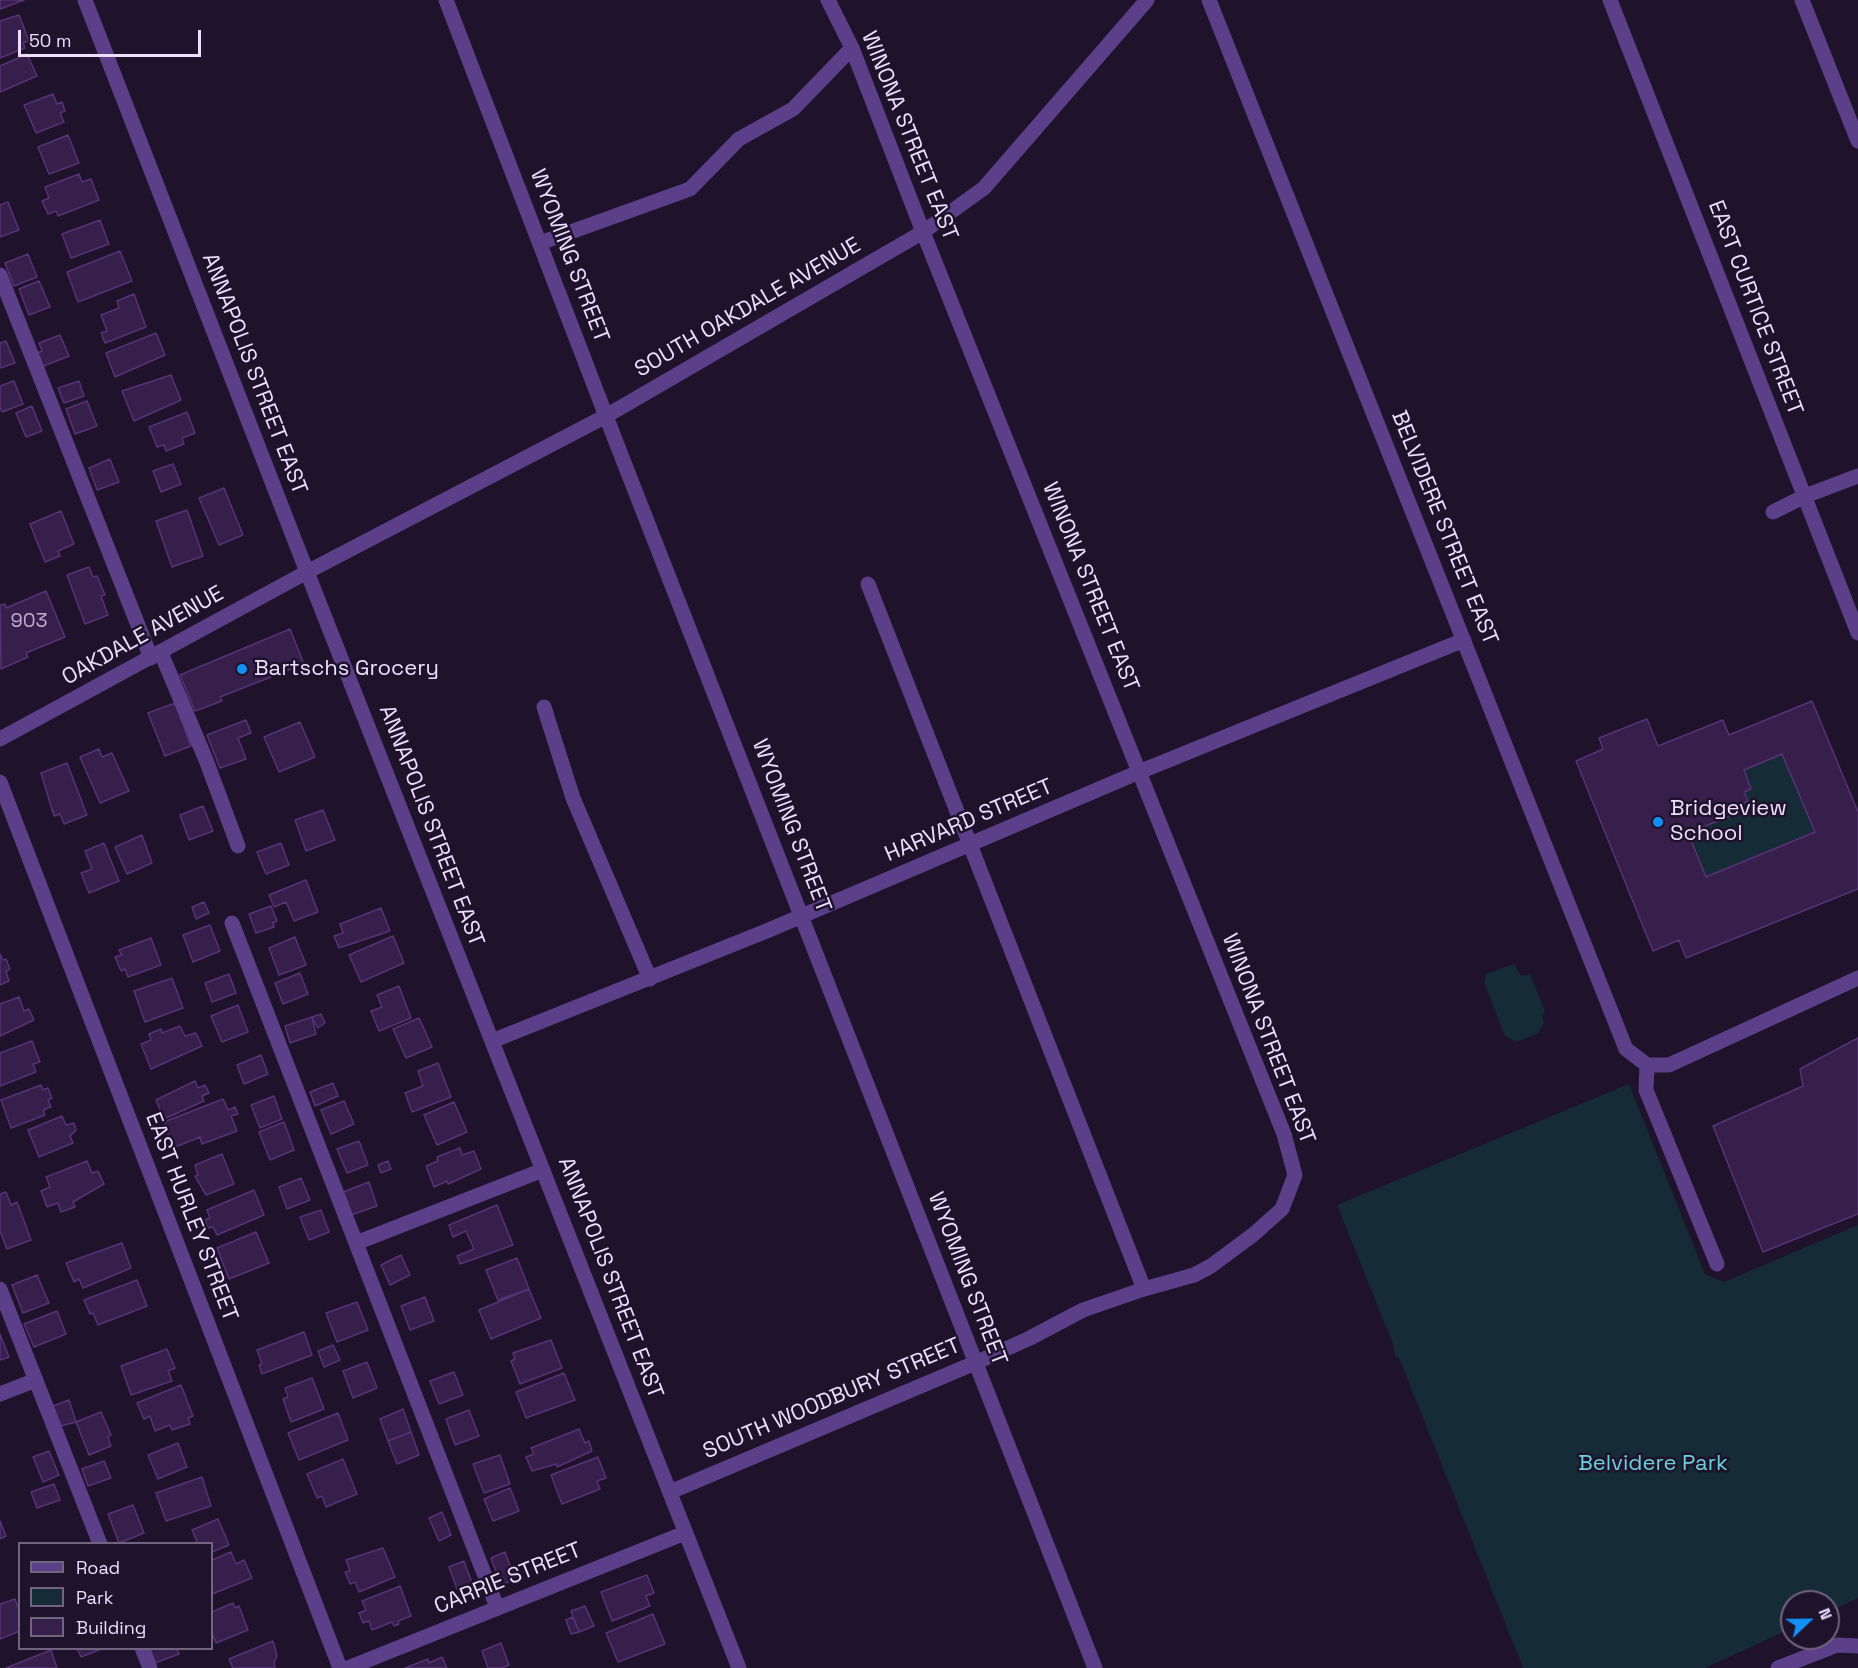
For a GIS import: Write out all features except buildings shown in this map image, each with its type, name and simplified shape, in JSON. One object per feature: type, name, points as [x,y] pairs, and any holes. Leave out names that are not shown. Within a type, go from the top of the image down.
[{"type":"street","name":"ANNAPOLIS STREET EAST","points":[[85,0],[307,572],[739,1668]]},
{"type":"street","name":"WYOMING STREET","points":[[446,0],[1095,1668]]},
{"type":"street","name":"WINONA STREET EAST","points":[[828,0],[852,48],[923,232],[1284,1134],[1295,1176],[1288,1194]]},
{"type":"street","name":"SOUTH OAKDALE AVENUE","points":[[307,572],[606,416],[923,232],[984,188],[1147,0]]},
{"type":"street","name":"BELVIDERE STREET EAST","points":[[1209,0],[1626,1049],[1647,1065]]},
{"type":"street","name":"EAST CURTICE STREET","points":[[1610,0],[1858,633]]},
{"type":"street","points":[[1802,0],[1858,141]]},
{"type":"street","points":[[540,243],[690,189],[739,139],[793,109],[852,48]]},
{"type":"street","points":[[0,275],[156,655],[207,760],[238,846]]},
{"type":"street","points":[[1773,512],[1805,496],[1858,476]]},
{"type":"street","name":"OAKDALE AVENUE","points":[[0,739],[307,572]]},
{"type":"street","points":[[868,584],[1144,1289]]},
{"type":"street","name":"HARVARD STREET","points":[[492,1041],[802,917],[1139,772],[1464,640]]},
{"type":"street","points":[[544,707],[573,798],[650,979]]},
{"type":"street","name":"EAST HURLEY STREET","points":[[0,782],[340,1668]]},
{"type":"street","points":[[232,923],[497,1607]]},
{"type":"street","points":[[1717,1264],[1646,1090],[1647,1065],[1669,1065],[1858,978]]},
{"type":"street","points":[[356,1243],[543,1170]]},
{"type":"street","name":"SOUTH WOODBURY STREET","points":[[670,1492],[975,1363],[1083,1310],[1194,1275],[1211,1266],[1254,1234],[1282,1209],[1288,1194]]},
{"type":"street","points":[[0,1289],[99,1542]]},
{"type":"street","points":[[0,1394],[36,1380]]},
{"type":"street","name":"CARRIE STREET","points":[[348,1668],[686,1533]]},
{"type":"street","points":[[1778,1668],[1837,1645],[1857,1644]]},
{"type":"street","points":[[143,1650],[150,1668]]},
{"type":"green space","points":[[1782,754],[1815,832],[1706,877],[1688,833],[1739,812],[1737,806],[1748,801],[1744,792],[1751,788],[1744,770]]},
{"type":"green space","points":[[1514,964],[1521,976],[1530,974],[1545,1011],[1542,1017],[1544,1023],[1538,1033],[1517,1042],[1505,1036],[1484,982],[1486,974]]},
{"type":"green space","name":"Belvidere Park","points":[[1629,1084],[1705,1274],[1724,1282],[1858,1225],[1858,1598],[1840,1606],[1840,1590],[1780,1590],[1780,1634],[1705,1668],[1523,1668],[1399,1358],[1395,1356],[1393,1344],[1337,1205]]},
{"type":"place","name":"Bartschs Grocery","points":[[242,669]]},
{"type":"place","name":"Bridgeview School","points":[[1658,822]]}]
